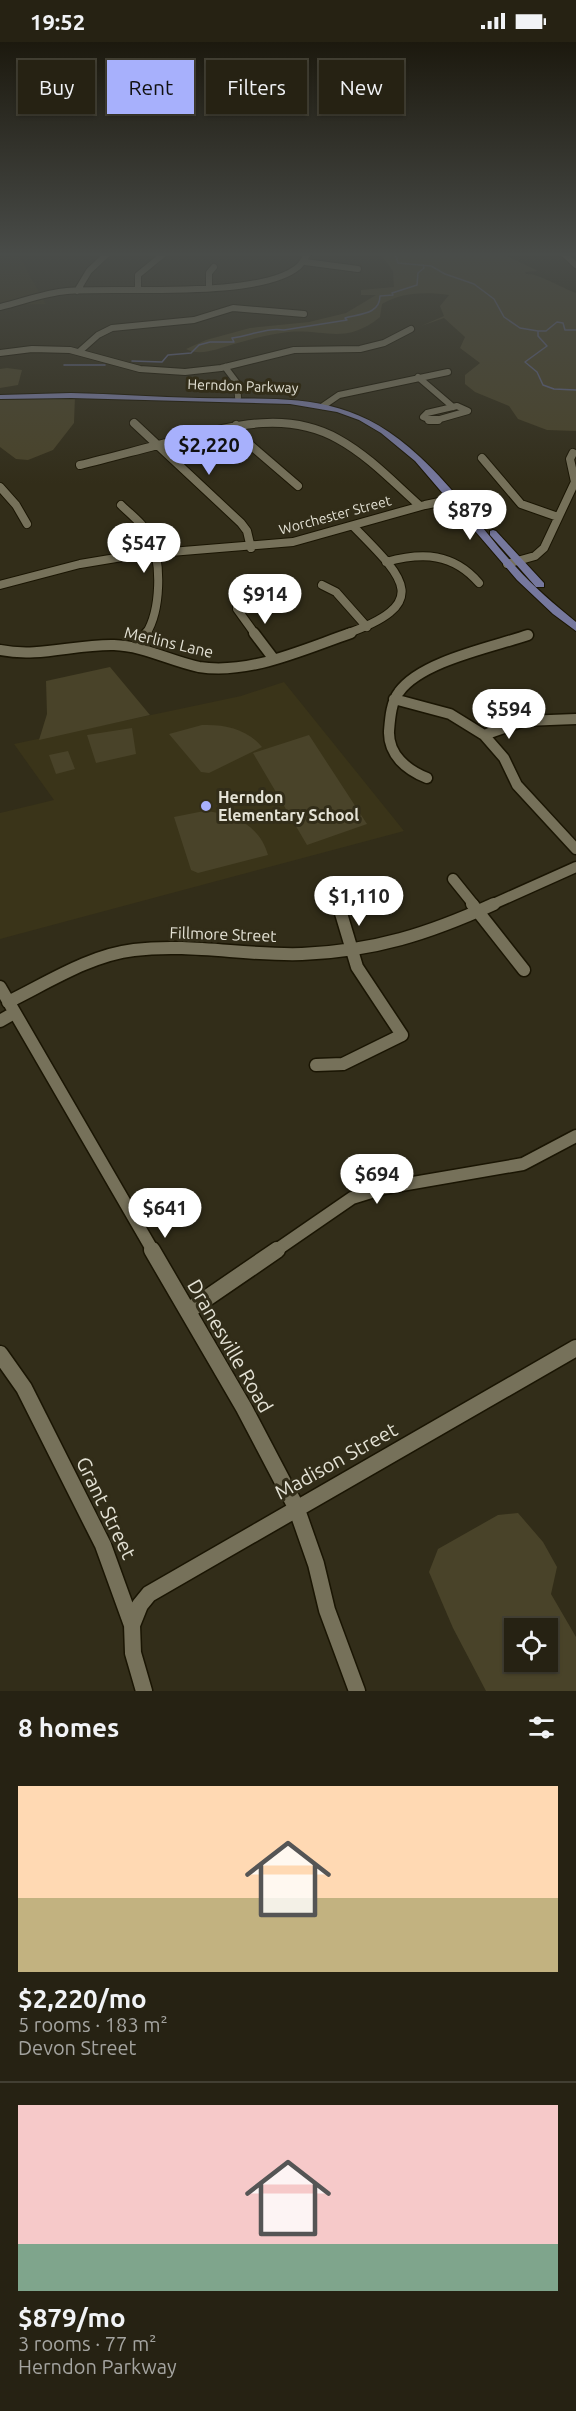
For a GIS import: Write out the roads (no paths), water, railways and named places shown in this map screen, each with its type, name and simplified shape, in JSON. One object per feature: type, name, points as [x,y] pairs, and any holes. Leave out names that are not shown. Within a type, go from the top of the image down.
[{"type":"main road","name":"Herndon Parkway","points":[[0,395],[103,390],[238,397],[280,396],[326,404],[354,415],[384,430],[429,469],[459,498],[513,563],[576,628]]},
{"type":"main road","name":"Herndon Parkway","points":[[0,395],[90,394],[208,401],[288,401],[326,404]]},
{"type":"main road","name":"Herndon Parkway","points":[[513,563],[576,616]]},
{"type":"street","points":[[80,351],[98,335],[109,330]]},
{"type":"street","points":[[0,353],[43,348],[80,351],[152,371],[185,372],[225,367],[294,350],[360,349],[384,343],[409,330]]},
{"type":"street","points":[[225,367],[237,383],[238,397]]},
{"type":"street","points":[[326,404],[339,395],[448,372]]},
{"type":"street","points":[[418,377],[453,407],[464,406],[468,411],[433,421],[423,417],[453,407]]},
{"type":"street","points":[[80,465],[156,443],[236,425],[285,422],[333,435],[350,445],[420,506]]},
{"type":"street","points":[[134,423],[241,523],[251,548]]},
{"type":"street","points":[[236,425],[249,443],[298,486]]},
{"type":"street","points":[[513,563],[539,553],[575,482],[570,459],[573,453]]},
{"type":"street","points":[[482,458],[521,504],[558,518]]},
{"type":"street","points":[[0,487],[16,505],[27,524]]},
{"type":"street","name":"Worchester Street","points":[[0,585],[89,562],[154,552],[251,548],[292,542],[420,506],[459,498]]},
{"type":"street","points":[[121,505],[148,533],[154,552],[159,596],[154,621],[138,648]]},
{"type":"street","name":"Merlins Lane","points":[[0,650],[32,655],[104,645],[138,648],[209,668],[243,667],[367,627],[389,616],[402,598],[401,580],[353,526]]},
{"type":"street","points":[[386,562],[411,555],[436,555],[461,563],[479,583]]},
{"type":"street","points":[[322,585],[336,592],[367,627]]},
{"type":"street","points":[[237,594],[237,609],[273,658]]},
{"type":"street","points":[[427,778],[407,768],[394,752],[389,735],[394,699],[403,686],[418,675],[528,635]]},
{"type":"street","points":[[394,699],[450,714],[484,735],[504,758],[517,784],[576,849]]},
{"type":"street","points":[[484,735],[524,721],[576,718]]},
{"type":"street","name":"Fillmore Street","points":[[0,1021],[11,1007],[99,959],[132,950],[166,948],[301,954],[350,950],[409,939],[478,912],[576,867]]},
{"type":"street","points":[[453,879],[478,912],[492,926],[524,970]]},
{"type":"street","points":[[316,1065],[343,1064],[402,1035],[362,975],[350,950],[340,910]]},
{"type":"street","name":"Dranesville Road","points":[[0,987],[244,1408],[296,1507],[316,1564],[327,1610],[357,1691]]},
{"type":"street","points":[[188,1311],[352,1198],[384,1188],[524,1164],[576,1136]]},
{"type":"street","name":"Madison Street","points":[[132,1625],[140,1605],[149,1594],[296,1507],[366,1471],[576,1348]]},
{"type":"street","name":"Grant Street","points":[[0,1354],[24,1388],[103,1545],[132,1625],[133,1653],[144,1691]]},
{"type":"waterway","points":[[132,361],[162,362],[168,355],[191,353],[199,345],[210,342],[234,342],[232,338],[272,330]]},
{"type":"waterway","points":[[532,330],[538,331]]},
{"type":"waterway","points":[[538,331],[547,330]]},
{"type":"waterway","points":[[565,330],[576,330]]},
{"type":"waterway","points":[[538,331],[538,336],[547,346],[525,362],[537,372],[543,385],[554,389],[576,390]]},
{"type":"waterway","points":[[64,365],[105,365]]},
{"type":"place","name":"Herndon Elementary School","points":[[206,806]]}]
